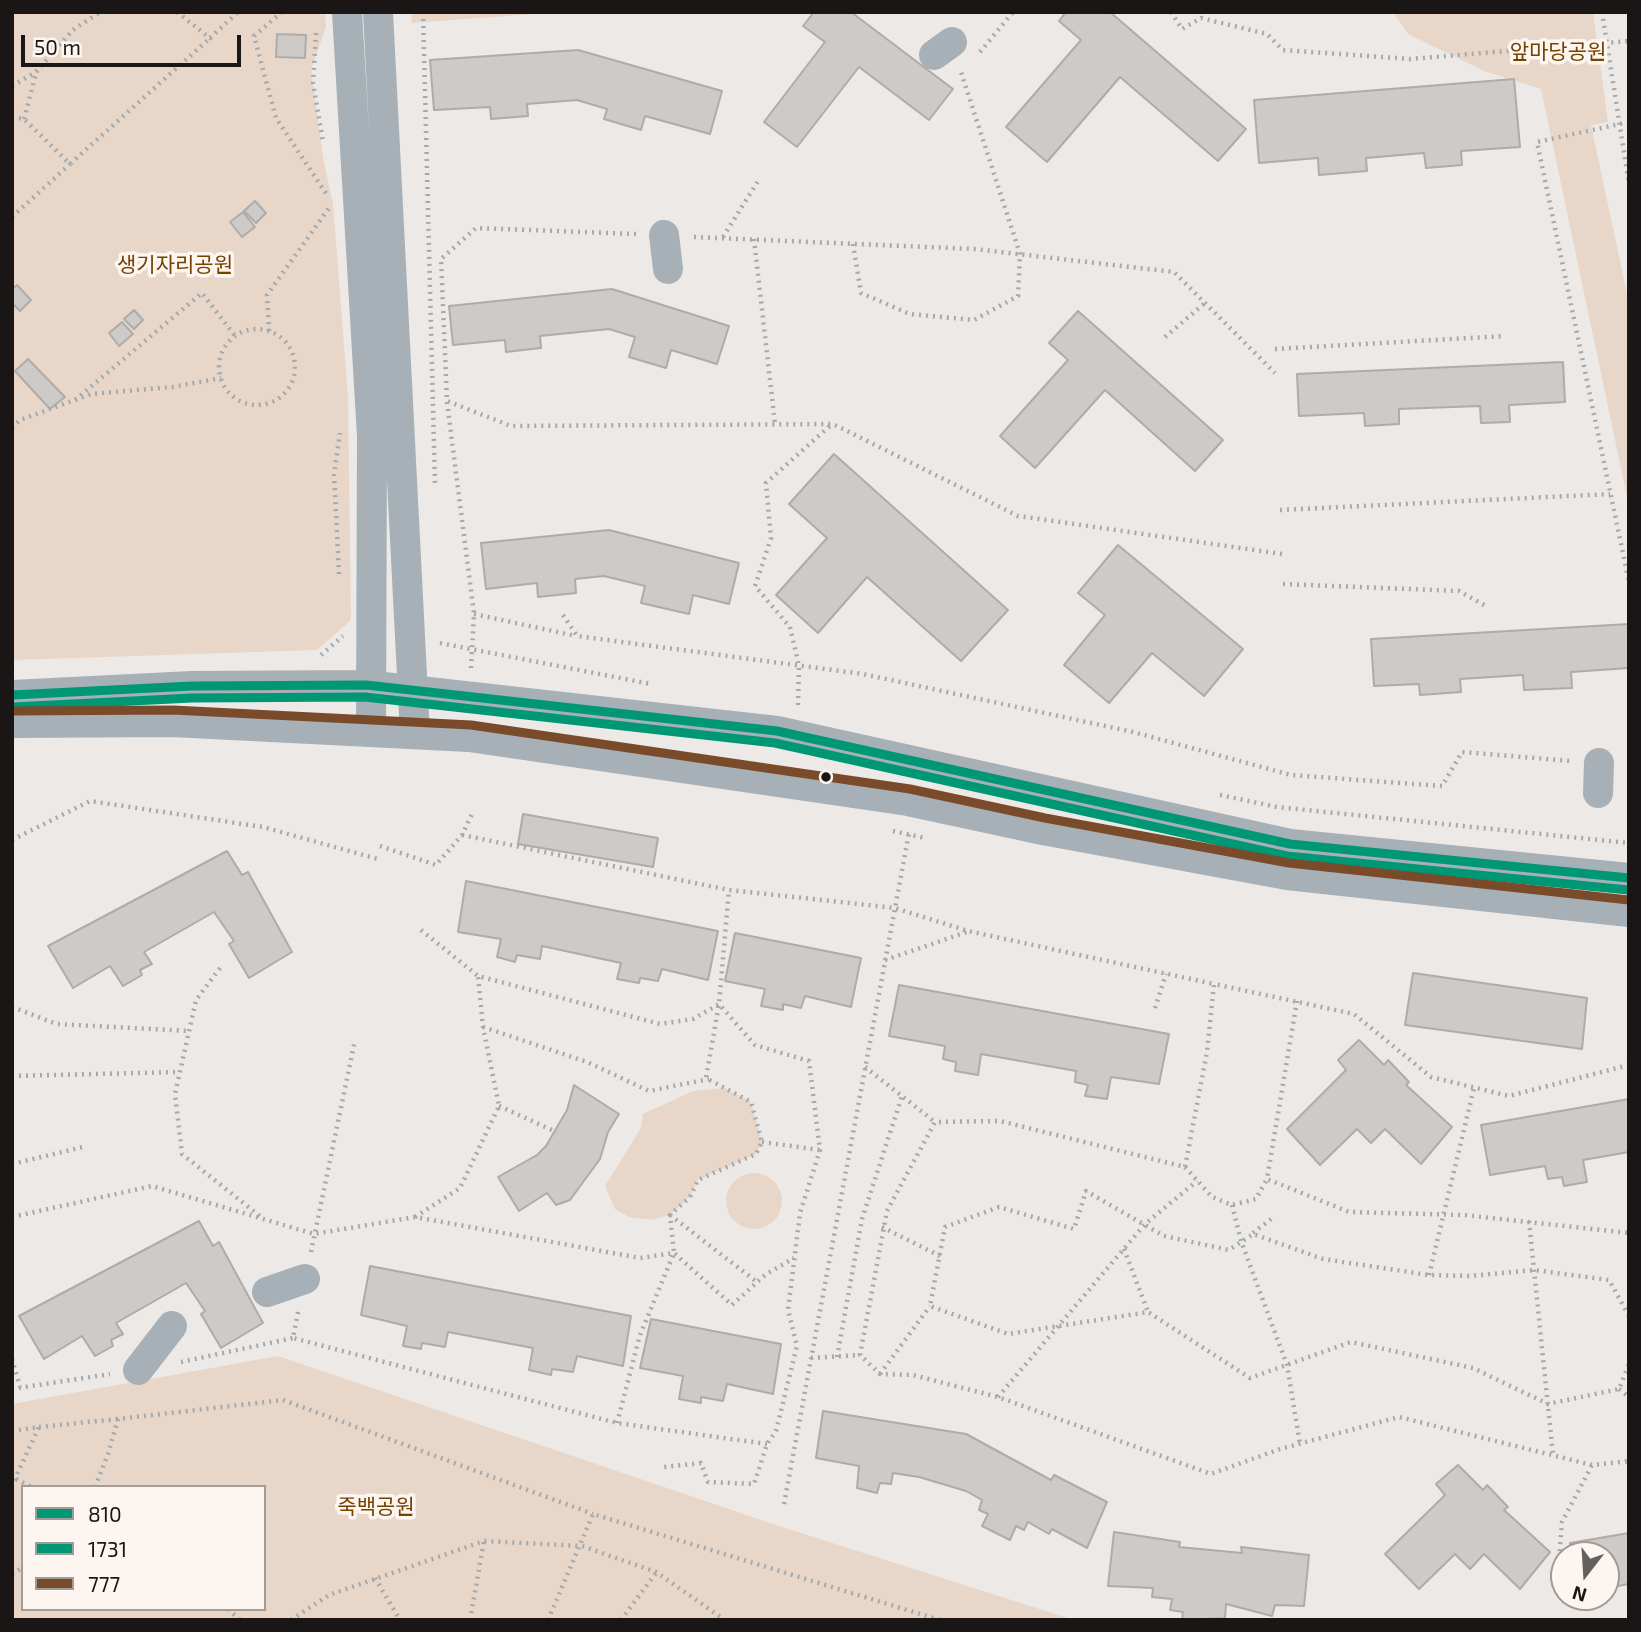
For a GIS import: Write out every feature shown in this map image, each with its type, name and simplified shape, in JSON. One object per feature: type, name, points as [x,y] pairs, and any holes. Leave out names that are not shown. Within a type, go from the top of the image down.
[{"type":"street","points":[[347,12],[372,436],[371,732]]},
{"type":"street","points":[[378,12],[415,734]]},
{"type":"street","points":[[664,235],[668,269]]},
{"type":"street","points":[[12,695],[192,686],[371,686],[777,731],[1290,844],[1629,878]]},
{"type":"street","points":[[12,723],[172,722],[469,737],[908,801],[1043,830],[1287,875],[1629,912]]},
{"type":"street","points":[[1598,793],[1599,763]]},
{"type":"street","points":[[267,1292],[305,1279]]},
{"type":"street","points":[[138,1370],[172,1326]]},
{"type":"path","points":[[12,86],[36,72],[73,30],[100,12]]},
{"type":"path","points":[[177,12],[211,38]]},
{"type":"path","points":[[12,217],[238,12]]},
{"type":"path","points":[[282,12],[254,36],[276,118],[333,204]]},
{"type":"path","points":[[423,12],[435,492]]},
{"type":"path","points":[[979,55],[1013,12]]},
{"type":"path","points":[[1171,12],[1182,29],[1201,18],[1267,34],[1283,50],[1410,58],[1629,41]]},
{"type":"path","points":[[1602,12],[1629,184]]},
{"type":"path","points":[[316,23],[313,83],[324,150]]},
{"type":"path","points":[[853,244],[861,293],[910,314],[974,320],[1018,296],[1020,254],[962,75],[943,49]]},
{"type":"path","points":[[962,75],[970,65]]},
{"type":"path","points":[[23,119],[36,72]]},
{"type":"path","points":[[12,117],[23,119],[70,164]]},
{"type":"path","points":[[1629,121],[1537,142],[1629,582]]},
{"type":"path","points":[[722,238],[760,178]]},
{"type":"path","points":[[331,190],[334,217]]},
{"type":"path","points":[[269,331],[267,295],[333,204]]},
{"type":"path","points":[[471,674],[474,614],[447,401],[441,259],[477,228],[974,248],[1174,272],[1275,373]]},
{"type":"path","points":[[754,239],[775,424]]},
{"type":"path","points":[[75,400],[202,293],[235,336]]},
{"type":"path","points":[[1165,337],[1205,303]]},
{"type":"path","points":[[257,329],[269,331],[280,336],[294,356],[295,369],[285,393],[262,405],[248,404],[236,399],[221,378],[221,354],[235,336],[257,329]]},
{"type":"path","points":[[1275,349],[1505,336]]},
{"type":"path","points":[[12,428],[20,420],[91,394],[172,387],[221,378]]},
{"type":"path","points":[[447,401],[511,426],[833,424],[1018,516],[1282,554]]},
{"type":"path","points":[[797,713],[799,666],[790,627],[755,586],[771,538],[766,483],[833,424]]},
{"type":"path","points":[[340,583],[334,475],[341,427]]},
{"type":"path","points":[[1280,510],[1611,494]]},
{"type":"path","points":[[1283,584],[1459,590],[1486,606]]},
{"type":"path","points":[[474,614],[576,636],[863,674],[1133,732],[1291,775],[1442,786],[1462,752],[1599,763]]},
{"type":"path","points":[[563,615],[576,636]]},
{"type":"path","points":[[310,657],[320,656],[343,636],[342,624]]},
{"type":"path","points":[[438,635],[438,643],[662,687]]},
{"type":"path","points":[[1210,793],[1277,807],[1629,843]]},
{"type":"path","points":[[783,1504],[909,835],[908,801]]},
{"type":"path","points":[[12,840],[90,802],[263,827],[378,859]]},
{"type":"path","points":[[380,846],[436,864],[462,835],[473,812]]},
{"type":"path","points":[[462,835],[729,890],[895,908],[968,931],[1354,1014],[1431,1077],[1508,1096],[1629,1065]]},
{"type":"path","points":[[706,1078],[719,1004],[729,890]]},
{"type":"path","points":[[421,930],[478,976],[660,1024],[693,1018],[719,1004]]},
{"type":"path","points":[[885,960],[968,931]]},
{"type":"path","points":[[220,968],[196,1000],[175,1094],[182,1154],[265,1220]]},
{"type":"path","points":[[1155,1008],[1166,974]]},
{"type":"path","points":[[415,1217],[460,1188],[499,1106],[483,1027],[478,976]]},
{"type":"path","points":[[1185,1167],[1207,1052],[1214,984]]},
{"type":"path","points":[[865,1067],[935,1122],[1000,1121],[1185,1167],[1212,1197],[1232,1205],[1256,1199],[1267,1179],[1297,1001]]},
{"type":"path","points":[[664,1467],[701,1463],[708,1482],[754,1484],[767,1444],[775,1431],[797,1346],[788,1310],[794,1257],[800,1213],[820,1150],[809,1061],[755,1045],[719,1004]]},
{"type":"path","points":[[12,1007],[57,1024],[189,1031]]},
{"type":"path","points":[[483,1027],[587,1062],[649,1091],[706,1078],[751,1102],[762,1142],[756,1154],[698,1180],[690,1197],[670,1215]]},
{"type":"path","points":[[355,1040],[293,1338],[617,1423],[767,1444]]},
{"type":"path","points":[[12,1076],[180,1072]]},
{"type":"path","points":[[1429,1275],[1474,1088]]},
{"type":"path","points":[[837,1357],[862,1219],[902,1096]]},
{"type":"path","points":[[499,1106],[554,1131]]},
{"type":"path","points":[[860,1355],[882,1227],[887,1212],[935,1122]]},
{"type":"path","points":[[762,1142],[820,1150]]},
{"type":"path","points":[[12,1164],[83,1147]]},
{"type":"path","points":[[1267,1179],[1349,1212],[1529,1221],[1629,1233]]},
{"type":"path","points":[[998,1397],[1145,1224],[1197,1181]]},
{"type":"path","points":[[12,1217],[152,1186],[314,1234],[415,1217],[640,1258],[674,1253]]},
{"type":"path","points":[[880,1374],[930,1306],[945,1227],[999,1208],[1074,1229],[1086,1191],[1164,1236],[1228,1250],[1275,1216]]},
{"type":"path","points":[[1232,1205],[1241,1241],[1287,1365],[1300,1444]]},
{"type":"path","points":[[617,1423],[640,1335],[674,1253],[670,1215]]},
{"type":"path","points":[[670,1215],[757,1282]]},
{"type":"path","points":[[1529,1221],[1553,1455]]},
{"type":"path","points":[[882,1227],[940,1256]]},
{"type":"path","points":[[1252,1234],[1323,1259],[1429,1275],[1471,1276],[1534,1270],[1609,1280],[1629,1316]]},
{"type":"path","points":[[1124,1249],[1148,1312],[1250,1378],[1351,1342],[1473,1368],[1548,1404],[1619,1390],[1629,1397]]},
{"type":"path","points":[[674,1253],[732,1305],[757,1282],[794,1257]]},
{"type":"path","points":[[930,1306],[1008,1334],[1148,1312]]},
{"type":"path","points":[[811,1358],[860,1355],[880,1374],[913,1376],[998,1397],[1211,1474],[1300,1444],[1398,1417],[1592,1465],[1629,1461]]},
{"type":"path","points":[[12,1359],[20,1387]]},
{"type":"path","points":[[1619,1390],[1629,1364]]},
{"type":"path","points":[[12,1431],[284,1400],[593,1514],[940,1620]]},
{"type":"path","points":[[96,1485],[118,1419]]},
{"type":"path","points":[[12,1485],[39,1427]]},
{"type":"path","points":[[1561,1541],[1562,1522],[1592,1465]]},
{"type":"path","points":[[16,1479],[27,1485]]},
{"type":"path","points":[[548,1620],[582,1546],[593,1514]]},
{"type":"path","points":[[470,1620],[484,1541]]},
{"type":"path","points":[[291,1620],[329,1595],[484,1541],[582,1546],[656,1572],[725,1620]]},
{"type":"path","points":[[621,1620],[656,1572]]},
{"type":"path","points":[[375,1578],[400,1620]]},
{"type":"green space","name":"생기자리공원","points":[[12,12],[325,12],[326,27],[311,69],[323,157],[333,204],[348,398],[351,620],[317,650],[12,660]]},
{"type":"green space","points":[[411,12],[562,12],[412,23]]},
{"type":"green space","name":"앞마당공원","points":[[1393,12],[1593,12],[1608,122],[1591,125],[1629,303],[1629,506],[1541,89],[1484,71],[1408,34]]},
{"type":"green space","points":[[725,1088],[751,1102],[762,1142],[756,1154],[698,1180],[690,1197],[670,1215],[652,1220],[629,1217],[615,1209],[605,1186],[641,1128],[643,1114],[693,1091]]},
{"type":"green space","points":[[748,1173],[760,1173],[770,1177],[778,1185],[782,1201],[778,1217],[770,1225],[760,1229],[748,1229],[738,1225],[730,1217],[726,1207],[726,1195],[730,1185],[738,1177]]},
{"type":"green space","name":"죽백공원","points":[[278,1356],[779,1526],[1074,1620],[12,1620],[12,1404]]},
{"type":"building","points":[[814,12],[851,12],[953,89],[929,120],[859,67],[797,147],[764,122],[825,42],[803,26]]},
{"type":"building","points":[[1066,12],[1110,12],[1246,129],[1218,161],[1120,77],[1047,162],[1006,127],[1081,40],[1059,21]]},
{"type":"building","points":[[277,34],[306,35],[305,58],[276,57]]},
{"type":"building","points":[[578,50],[722,91],[710,134],[645,116],[641,130],[604,119],[607,109],[577,100],[527,104],[528,116],[491,119],[490,107],[434,110],[430,60]]},
{"type":"building","points":[[1514,79],[1520,147],[1461,151],[1462,165],[1426,168],[1424,153],[1366,158],[1367,171],[1319,175],[1318,158],[1259,163],[1254,100]]},
{"type":"building","points":[[255,201],[266,213],[256,223],[244,211]]},
{"type":"building","points":[[243,212],[255,227],[242,237],[230,222]]},
{"type":"building","points":[[17,285],[31,300],[20,311],[12,303],[12,289]]},
{"type":"building","points":[[612,289],[729,326],[717,364],[671,350],[666,368],[629,357],[635,337],[609,329],[540,336],[541,348],[506,352],[505,340],[453,345],[449,306]]},
{"type":"building","points":[[134,310],[143,320],[134,329],[124,319]]},
{"type":"building","points":[[1078,311],[1223,440],[1195,471],[1105,390],[1035,468],[1000,436],[1068,360],[1049,343]]},
{"type":"building","points":[[122,322],[133,334],[119,346],[109,333]]},
{"type":"building","points":[[28,359],[65,397],[50,409],[15,371]]},
{"type":"building","points":[[1563,362],[1565,402],[1509,405],[1510,422],[1481,423],[1480,406],[1399,409],[1399,424],[1365,426],[1364,413],[1299,416],[1297,374]]},
{"type":"building","points":[[834,454],[1008,610],[961,661],[867,577],[818,633],[776,595],[827,538],[789,504]]},
{"type":"building","points":[[609,530],[739,563],[729,604],[693,595],[689,614],[641,603],[645,586],[604,576],[575,579],[576,593],[538,597],[537,583],[486,589],[481,543]]},
{"type":"building","points":[[1118,545],[1243,649],[1204,696],[1152,653],[1109,703],[1064,665],[1105,615],[1078,593]]},
{"type":"building","points":[[1629,624],[1629,668],[1571,672],[1572,688],[1524,690],[1523,675],[1460,679],[1461,692],[1420,695],[1419,684],[1374,686],[1371,639]]},
{"type":"building","points":[[523,814],[658,838],[653,867],[518,844]]},
{"type":"building","points":[[227,851],[242,875],[248,872],[292,952],[249,978],[229,944],[234,941],[214,912],[144,952],[152,964],[140,970],[142,975],[123,986],[110,966],[73,988],[48,946]]},
{"type":"building","points":[[466,881],[718,931],[708,980],[662,969],[658,981],[640,978],[639,983],[617,979],[621,963],[542,946],[540,959],[517,955],[515,962],[497,957],[501,939],[458,932]]},
{"type":"building","points":[[735,933],[861,958],[851,1007],[805,996],[801,1008],[783,1004],[783,1010],[761,1006],[765,989],[725,981]]},
{"type":"building","points":[[1413,973],[1587,998],[1582,1049],[1405,1025]]},
{"type":"building","points":[[899,985],[1169,1034],[1159,1084],[1111,1077],[1107,1099],[1085,1096],[1088,1085],[1075,1082],[1076,1071],[981,1054],[978,1075],[955,1071],[956,1062],[943,1059],[945,1046],[889,1036]]},
{"type":"building","points":[[1359,1040],[1384,1065],[1388,1060],[1409,1082],[1406,1085],[1452,1127],[1421,1164],[1385,1129],[1371,1143],[1357,1129],[1320,1165],[1287,1129],[1346,1070],[1338,1060]]},
{"type":"building","points":[[574,1085],[619,1114],[608,1132],[600,1159],[570,1200],[556,1205],[547,1193],[519,1211],[498,1177],[537,1155],[546,1146],[567,1110]]},
{"type":"building","points":[[1629,1099],[1629,1152],[1583,1160],[1587,1182],[1564,1186],[1562,1177],[1548,1179],[1545,1166],[1490,1175],[1481,1125]]},
{"type":"building","points":[[199,1221],[213,1246],[219,1242],[263,1323],[221,1348],[201,1314],[205,1311],[186,1283],[116,1323],[123,1334],[111,1340],[113,1346],[95,1356],[82,1336],[44,1359],[19,1316]]},
{"type":"building","points":[[370,1266],[631,1316],[623,1366],[577,1356],[573,1372],[552,1369],[551,1375],[529,1370],[533,1348],[448,1332],[445,1347],[422,1343],[421,1349],[403,1346],[407,1326],[361,1315]]},
{"type":"building","points":[[651,1319],[781,1344],[773,1394],[727,1384],[723,1401],[701,1397],[701,1403],[679,1399],[683,1376],[640,1368]]},
{"type":"building","points":[[823,1411],[966,1434],[1051,1480],[1054,1475],[1107,1502],[1087,1548],[1052,1529],[1049,1534],[1028,1522],[1024,1530],[1016,1526],[1010,1540],[982,1526],[988,1514],[979,1510],[982,1500],[966,1491],[919,1477],[893,1473],[891,1484],[880,1483],[877,1493],[857,1488],[859,1466],[816,1458]]},
{"type":"building","points":[[1458,1465],[1483,1490],[1487,1485],[1508,1507],[1504,1510],[1550,1552],[1520,1589],[1484,1554],[1470,1569],[1455,1554],[1419,1589],[1385,1554],[1445,1495],[1436,1484]]},
{"type":"building","points":[[1114,1532],[1180,1542],[1179,1547],[1242,1553],[1241,1547],[1309,1555],[1304,1606],[1275,1605],[1272,1616],[1226,1604],[1225,1618],[1182,1620],[1183,1612],[1170,1610],[1172,1599],[1152,1597],[1153,1588],[1108,1586]]},
{"type":"building","points":[[1629,1533],[1629,1584],[1620,1586],[1620,1541],[1582,1541]]},
{"type":"transit line","name":"810","points":[[12,695],[192,686],[366,685],[777,731],[1290,844],[1629,878]]},
{"type":"transit line","name":"1731","points":[[13,707],[192,698],[365,697],[775,743],[1287,856],[1628,890]]},
{"type":"transit line","name":"777","points":[[12,711],[173,710],[471,725],[910,789],[1045,818],[1289,863],[1629,900]]}]
